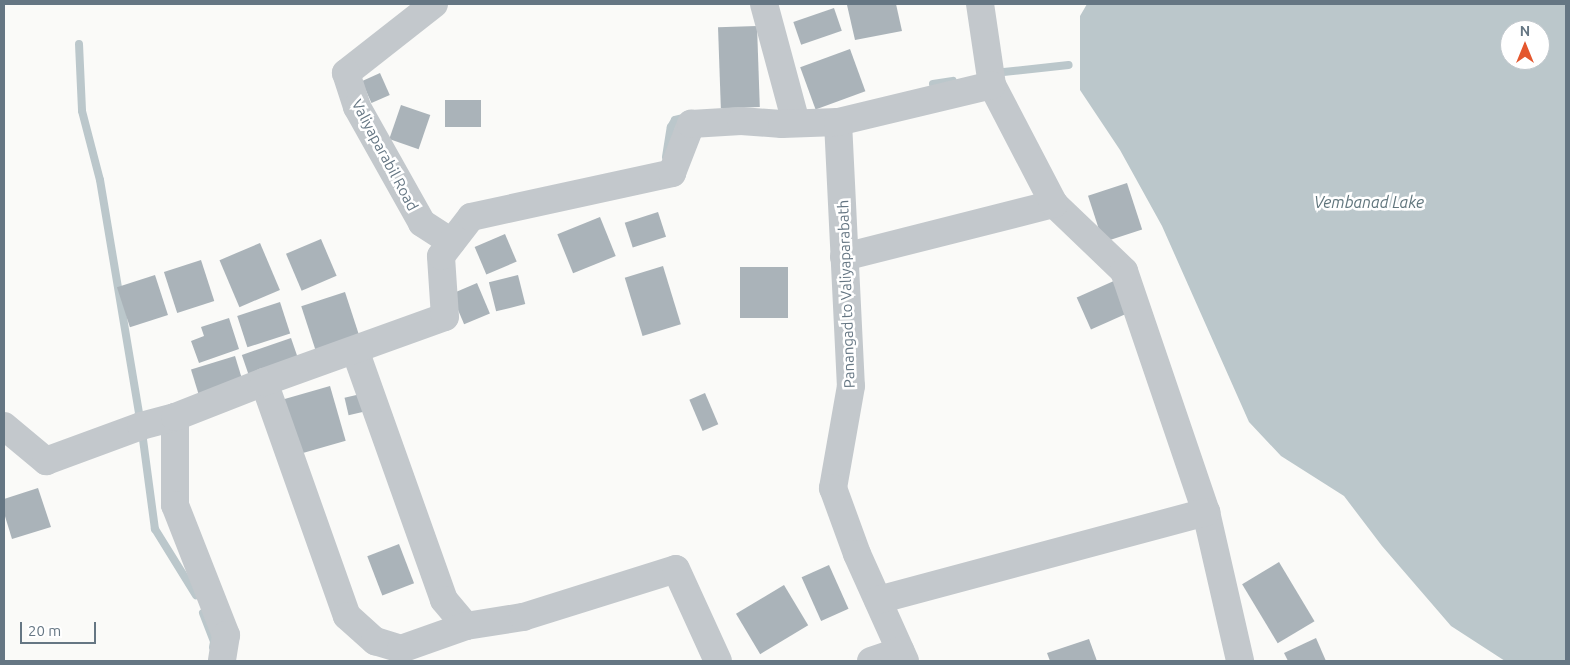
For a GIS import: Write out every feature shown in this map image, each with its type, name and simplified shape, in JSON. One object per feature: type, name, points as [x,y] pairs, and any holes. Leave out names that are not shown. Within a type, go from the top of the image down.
[{"type":"street","name":"Valiyaparabil Road","points":[[434,4],[346,73],[357,107],[422,223],[451,242]]},
{"type":"street","points":[[764,4],[796,123]]},
{"type":"street","points":[[980,4],[992,85],[1054,204],[1124,271],[1206,512],[1240,661]]},
{"type":"street","points":[[4,426],[46,461],[141,426],[175,417],[264,382],[445,317],[441,256],[470,217],[672,173],[691,124],[741,121],[838,122],[992,85]]},
{"type":"street","name":"Panangad to Valiyaparabath","points":[[838,122],[851,386],[833,488],[857,554],[902,656]]},
{"type":"street","points":[[844,257],[1054,204]]},
{"type":"street","points":[[355,350],[444,600],[466,626]]},
{"type":"street","points":[[264,382],[347,616],[375,641],[401,649],[466,626],[523,617],[676,569],[718,661]]},
{"type":"street","points":[[175,417],[176,505],[226,635],[222,661]]},
{"type":"street","points":[[878,600],[1206,512]]},
{"type":"street","points":[[871,661],[902,656]]},
{"type":"water","name":"Vembanad Lake","points":[[1087,4],[1566,4],[1566,661],[1505,661],[1451,626],[1382,546],[1344,496],[1281,456],[1249,422],[1162,226],[1120,150],[1080,90],[1080,16]]},
{"type":"building","points":[[896,4],[902,31],[855,40],[847,5]]},
{"type":"building","points":[[834,8],[842,31],[801,45],[793,22]]},
{"type":"building","points":[[757,26],[760,107],[721,108],[718,27]]},
{"type":"building","points":[[850,49],[865,91],[816,109],[800,67]]},
{"type":"building","points":[[380,73],[390,95],[371,103],[362,81]]},
{"type":"building","points":[[445,100],[481,100],[481,127],[445,127]]},
{"type":"building","points":[[401,105],[430,115],[419,149],[389,139]]},
{"type":"building","points":[[1127,183],[1142,230],[1103,242],[1088,196]]},
{"type":"building","points":[[658,212],[666,237],[633,248],[625,223]]},
{"type":"building","points":[[600,217],[616,256],[573,273],[557,234]]},
{"type":"building","points":[[505,234],[517,262],[486,275],[475,247]]},
{"type":"building","points":[[321,239],[337,276],[302,291],[286,254]]},
{"type":"building","points":[[260,243],[280,290],[239,307],[219,260]]},
{"type":"building","points":[[201,260],[214,301],[177,313],[164,272]]},
{"type":"building","points":[[663,266],[681,324],[643,336],[625,278]]},
{"type":"building","points":[[740,267],[788,267],[788,318],[740,318]]},
{"type":"building","points":[[155,275],[168,315],[130,327],[117,287]]},
{"type":"building","points":[[518,275],[525,304],[496,311],[489,282]]},
{"type":"building","points":[[1116,280],[1130,312],[1091,329],[1077,297]]},
{"type":"building","points":[[477,283],[490,313],[464,324],[451,294]]},
{"type":"building","points":[[345,292],[360,339],[316,353],[301,306]]},
{"type":"building","points":[[280,302],[290,333],[247,347],[237,316]]},
{"type":"building","points":[[229,318],[239,349],[199,363],[191,341],[204,336],[201,327]]},
{"type":"building","points":[[291,338],[300,364],[251,381],[242,355]]},
{"type":"building","points":[[235,356],[243,382],[199,395],[191,369]]},
{"type":"building","points":[[330,386],[346,441],[299,454],[283,400]]},
{"type":"building","points":[[365,393],[369,411],[349,415],[345,398]]},
{"type":"building","points":[[705,393],[718,424],[703,431],[689,400]]},
{"type":"building","points":[[38,488],[51,527],[12,539],[4,513],[4,499]]},
{"type":"building","points":[[399,544],[414,583],[382,595],[367,556]]},
{"type":"building","points":[[1279,562],[1315,621],[1278,643],[1242,584]]},
{"type":"building","points":[[829,565],[849,609],[821,621],[802,577]]},
{"type":"building","points":[[784,585],[808,625],[760,654],[736,614]]},
{"type":"building","points":[[1316,638],[1326,661],[1288,661],[1284,653]]},
{"type":"building","points":[[1089,639],[1097,661],[1050,661],[1047,653]]},
{"type":"waterway","points":[[79,44],[82,111],[100,180],[140,420]]},
{"type":"waterway","points":[[994,73],[1069,65]]},
{"type":"waterway","points":[[933,84],[953,81]]},
{"type":"waterway","points":[[666,157],[671,127],[675,120],[687,117]]},
{"type":"waterway","points":[[142,432],[155,529],[196,595]]},
{"type":"waterway","points":[[203,613],[214,642],[213,647]]}]
